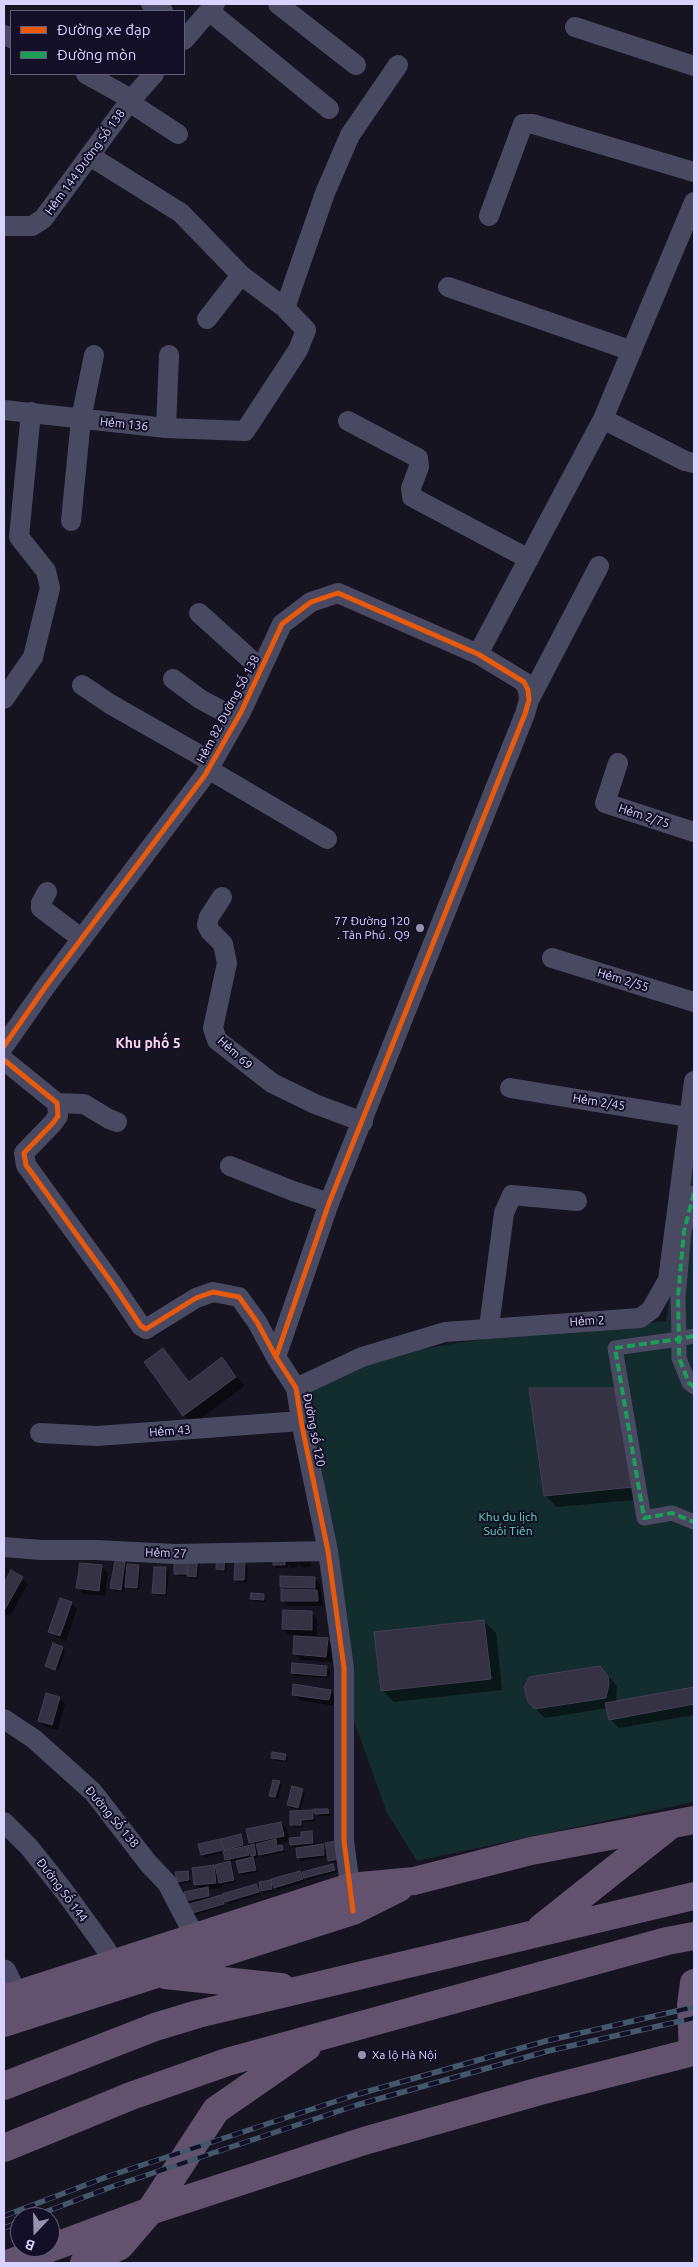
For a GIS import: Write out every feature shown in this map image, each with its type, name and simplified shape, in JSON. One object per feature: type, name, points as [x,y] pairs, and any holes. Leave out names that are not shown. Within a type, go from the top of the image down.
[{"type":"highway","points":[[10,2001],[112,1963],[200,1947],[414,1881],[531,1851],[682,1822]]},
{"type":"highway","points":[[535,1933],[682,1822]]},
{"type":"highway","points":[[4,2086],[155,2028],[198,2014],[694,1896]]},
{"type":"highway","points":[[4,2148],[131,2096],[227,2062],[667,1941],[694,1936]]},
{"type":"highway","points":[[154,1974],[200,1947]]},
{"type":"highway","points":[[10,2001],[154,1974],[303,1989]]},
{"type":"highway","points":[[150,2211],[364,2141],[540,2091],[694,2052],[691,2006],[694,1983]]},
{"type":"highway","points":[[10,2263],[91,2255],[120,2246],[150,2211],[216,2110],[322,2037]]},
{"type":"street","points":[[151,4],[162,10]]},
{"type":"street","points":[[278,4],[356,65]]},
{"type":"street","points":[[187,31],[212,7],[328,109]]},
{"type":"street","points":[[575,27],[694,66]]},
{"type":"street","points":[[90,156],[181,213],[242,275],[285,308],[325,193],[350,135],[398,65]]},
{"type":"street","points":[[88,75],[178,134]]},
{"type":"street","name":"Hẻm 144 Đường Số 138","points":[[4,226],[32,226],[43,219],[130,101],[153,75]]},
{"type":"street","points":[[489,216],[523,124],[532,124],[694,172]]},
{"type":"street","points":[[478,654],[603,419],[693,208]]},
{"type":"street","points":[[207,319],[242,275]]},
{"type":"street","points":[[448,287],[632,351]]},
{"type":"street","name":"Hẻm 136","points":[[4,410],[166,428],[245,431],[298,350],[306,330],[285,308]]},
{"type":"street","points":[[71,521],[81,419],[94,355]]},
{"type":"street","points":[[166,428],[169,355]]},
{"type":"street","points":[[4,699],[33,657],[50,588],[46,571],[19,537],[31,412]]},
{"type":"street","points":[[603,419],[685,461],[694,463]]},
{"type":"street","points":[[348,421],[418,458],[420,467],[411,488],[412,497],[529,559]]},
{"type":"street","points":[[276,1357],[329,1203],[363,1122],[529,700],[599,566]]},
{"type":"street","name":"Hẻm 82 Đường Số 138","points":[[4,1046],[46,986],[210,766],[237,718],[282,624],[311,602],[338,593],[478,654],[524,682],[528,690],[529,700]]},
{"type":"street","points":[[199,613],[260,668]]},
{"type":"street","points":[[173,679],[200,699],[237,718]]},
{"type":"street","points":[[82,685],[327,839]]},
{"type":"street","name":"Hẻm 2/75","points":[[618,763],[605,803],[694,832]]},
{"type":"street","points":[[47,892],[41,903],[41,908],[82,939]]},
{"type":"street","name":"Hẻm 69","points":[[222,897],[209,917],[207,925],[210,931],[223,944],[227,963],[213,1028],[217,1040],[272,1083],[315,1104],[363,1122]]},
{"type":"street","name":"Hẻm 2/55","points":[[552,958],[694,1002]]},
{"type":"street","points":[[4,1060],[57,1103],[84,1104],[117,1122]]},
{"type":"street","name":"Hẻm 2","points":[[296,1388],[362,1357],[445,1332],[489,1327],[640,1318],[651,1310],[668,1280],[694,1081]]},
{"type":"street","name":"Hẻm 2/45","points":[[510,1088],[688,1117]]},
{"type":"street","name":"Đường số 120","points":[[57,1103],[58,1116],[24,1153],[26,1165],[114,1286],[140,1326],[146,1329],[196,1298],[213,1292],[238,1297],[257,1322],[296,1388],[328,1551],[344,1668],[344,1841],[352,1899]]},
{"type":"street","points":[[230,1166],[292,1192],[329,1203]]},
{"type":"street","points":[[694,1193],[684,1231],[678,1297],[679,1358],[689,1382],[694,1387]]},
{"type":"street","points":[[489,1327],[504,1213],[512,1195],[577,1201]]},
{"type":"street","points":[[694,1336],[615,1348],[644,1518],[672,1513],[694,1522]]},
{"type":"street","name":"Hẻm 43","points":[[40,1432],[97,1436],[301,1421]]},
{"type":"street","name":"Hẻm 27","points":[[4,1547],[175,1554],[328,1551]]},
{"type":"street","name":"Đường Số 138","points":[[4,1719],[34,1739],[94,1792],[148,1863],[167,1883],[200,1947]]},
{"type":"street","name":"Đường Số 144","points":[[4,1822],[29,1847],[64,1890],[106,1949],[112,1963]]},
{"type":"green space","name":"Khu du lịch Suối Tiên","points":[[694,1141],[694,1802],[417,1861],[387,1813],[345,1696],[301,1393],[359,1359],[483,1339],[666,1321]]},
{"type":"building","points":[[163,1348],[189,1382],[222,1357],[236,1377],[183,1416],[144,1362]]},
{"type":"building","points":[[529,1388],[614,1388],[633,1487],[544,1496]]},
{"type":"building","points":[[217,1554],[225,1555],[224,1570],[216,1569]]},
{"type":"building","points":[[189,1555],[198,1556],[196,1577],[187,1576]]},
{"type":"building","points":[[174,1556],[187,1556],[187,1574],[174,1574]]},
{"type":"building","points":[[273,1556],[285,1556],[285,1565],[273,1565]]},
{"type":"building","points":[[115,1560],[125,1561],[121,1590],[110,1588]]},
{"type":"building","points":[[235,1562],[245,1563],[244,1580],[234,1580]]},
{"type":"building","points":[[80,1563],[102,1565],[99,1591],[76,1588]]},
{"type":"building","points":[[127,1564],[139,1565],[137,1588],[125,1587]]},
{"type":"building","points":[[154,1567],[166,1567],[165,1594],[152,1593]]},
{"type":"building","points":[[11,1570],[23,1577],[4,1611],[4,1583]]},
{"type":"building","points":[[280,1576],[315,1577],[315,1588],[280,1587]]},
{"type":"building","points":[[281,1589],[317,1590],[318,1601],[281,1601]]},
{"type":"building","points":[[251,1593],[264,1594],[264,1600],[250,1599]]},
{"type":"building","points":[[60,1598],[72,1602],[60,1636],[48,1632]]},
{"type":"building","points":[[283,1610],[312,1611],[312,1630],[282,1629]]},
{"type":"building","points":[[484,1620],[491,1679],[381,1691],[374,1632]]},
{"type":"building","points":[[294,1636],[328,1638],[326,1657],[293,1654]]},
{"type":"building","points":[[53,1643],[63,1647],[55,1670],[45,1666]]},
{"type":"building","points":[[292,1663],[327,1666],[326,1676],[291,1673]]},
{"type":"building","points":[[600,1666],[608,1676],[609,1683],[606,1698],[535,1709],[528,1702],[524,1688],[529,1677]]},
{"type":"building","points":[[293,1684],[331,1690],[329,1700],[292,1695]]},
{"type":"building","points":[[694,1687],[694,1704],[609,1720],[605,1703]]},
{"type":"building","points":[[46,1693],[60,1697],[52,1725],[38,1721]]},
{"type":"building","points":[[272,1752],[286,1754],[285,1760],[271,1758]]},
{"type":"building","points":[[273,1780],[280,1781],[275,1797],[269,1796]]},
{"type":"building","points":[[292,1786],[303,1789],[298,1808],[287,1805]]},
{"type":"building","points":[[314,1809],[328,1809],[329,1813],[315,1814]]},
{"type":"building","points":[[313,1810],[313,1819],[301,1820],[301,1825],[290,1825],[290,1811]]},
{"type":"building","points":[[281,1822],[284,1836],[249,1843],[246,1829]]},
{"type":"building","points":[[312,1831],[313,1843],[290,1845],[289,1838],[301,1837],[301,1832]]},
{"type":"building","points":[[241,1834],[243,1845],[224,1850],[221,1839]]},
{"type":"building","points":[[220,1839],[223,1850],[201,1855],[198,1844]]},
{"type":"building","points":[[276,1839],[277,1846],[282,1845],[283,1850],[259,1855],[256,1844]]},
{"type":"building","points":[[336,1841],[339,1859],[328,1861],[325,1843]]},
{"type":"building","points":[[254,1844],[256,1855],[251,1856],[248,1846]]},
{"type":"building","points":[[323,1844],[324,1855],[297,1858],[296,1848]]},
{"type":"building","points":[[247,1846],[249,1855],[225,1860],[223,1851]]},
{"type":"building","points":[[253,1857],[256,1870],[239,1873],[236,1861]]},
{"type":"building","points":[[230,1861],[234,1880],[219,1883],[215,1865]]},
{"type":"building","points":[[333,1864],[335,1870],[304,1878],[302,1872]]},
{"type":"building","points":[[214,1865],[216,1883],[194,1885],[192,1868]]},
{"type":"building","points":[[188,1871],[189,1880],[177,1882],[175,1872]]},
{"type":"building","points":[[300,1871],[303,1879],[274,1888],[271,1879]]},
{"type":"building","points":[[271,1880],[272,1889],[260,1891],[259,1882]]},
{"type":"building","points":[[256,1884],[259,1892],[225,1902],[222,1894]]},
{"type":"building","points":[[208,1887],[209,1896],[185,1901],[184,1892]]},
{"type":"building","points":[[221,1895],[224,1904],[189,1914],[186,1905]]},
{"type":"railway","points":[[4,2216],[109,2176],[355,2095],[546,2041],[694,2007]]},
{"type":"railway","points":[[58,2207],[111,2187],[357,2105],[548,2051],[694,2018]]},
{"type":"railway","points":[[4,2228],[10,2226]]},
{"type":"marked path","points":[[694,1193],[684,1231],[678,1297],[679,1339],[615,1348],[644,1518],[672,1513],[694,1522]]},
{"type":"marked path","points":[[694,1336],[679,1339],[679,1358],[689,1383],[694,1387]]},
{"type":"cycle path","points":[[4,1046],[46,986],[205,775],[241,712],[282,624],[311,602],[338,593],[478,654],[524,682],[528,690],[529,700],[525,714],[329,1203],[276,1357]]},
{"type":"cycle path","points":[[4,1060],[57,1103],[58,1116],[24,1153],[26,1165],[141,1326],[146,1329],[196,1298],[213,1292],[239,1297],[257,1322],[296,1388],[328,1551],[344,1668],[344,1841],[353,1911]]},
{"type":"place","name":"77 Đường 120 . Tân Phú . Q9","points":[[420,928]]},
{"type":"place","name":"Xa lộ Hà Nội","points":[[362,2055]]},
{"type":"district","name":"Khu phố 5","points":[[148,1043]]}]
